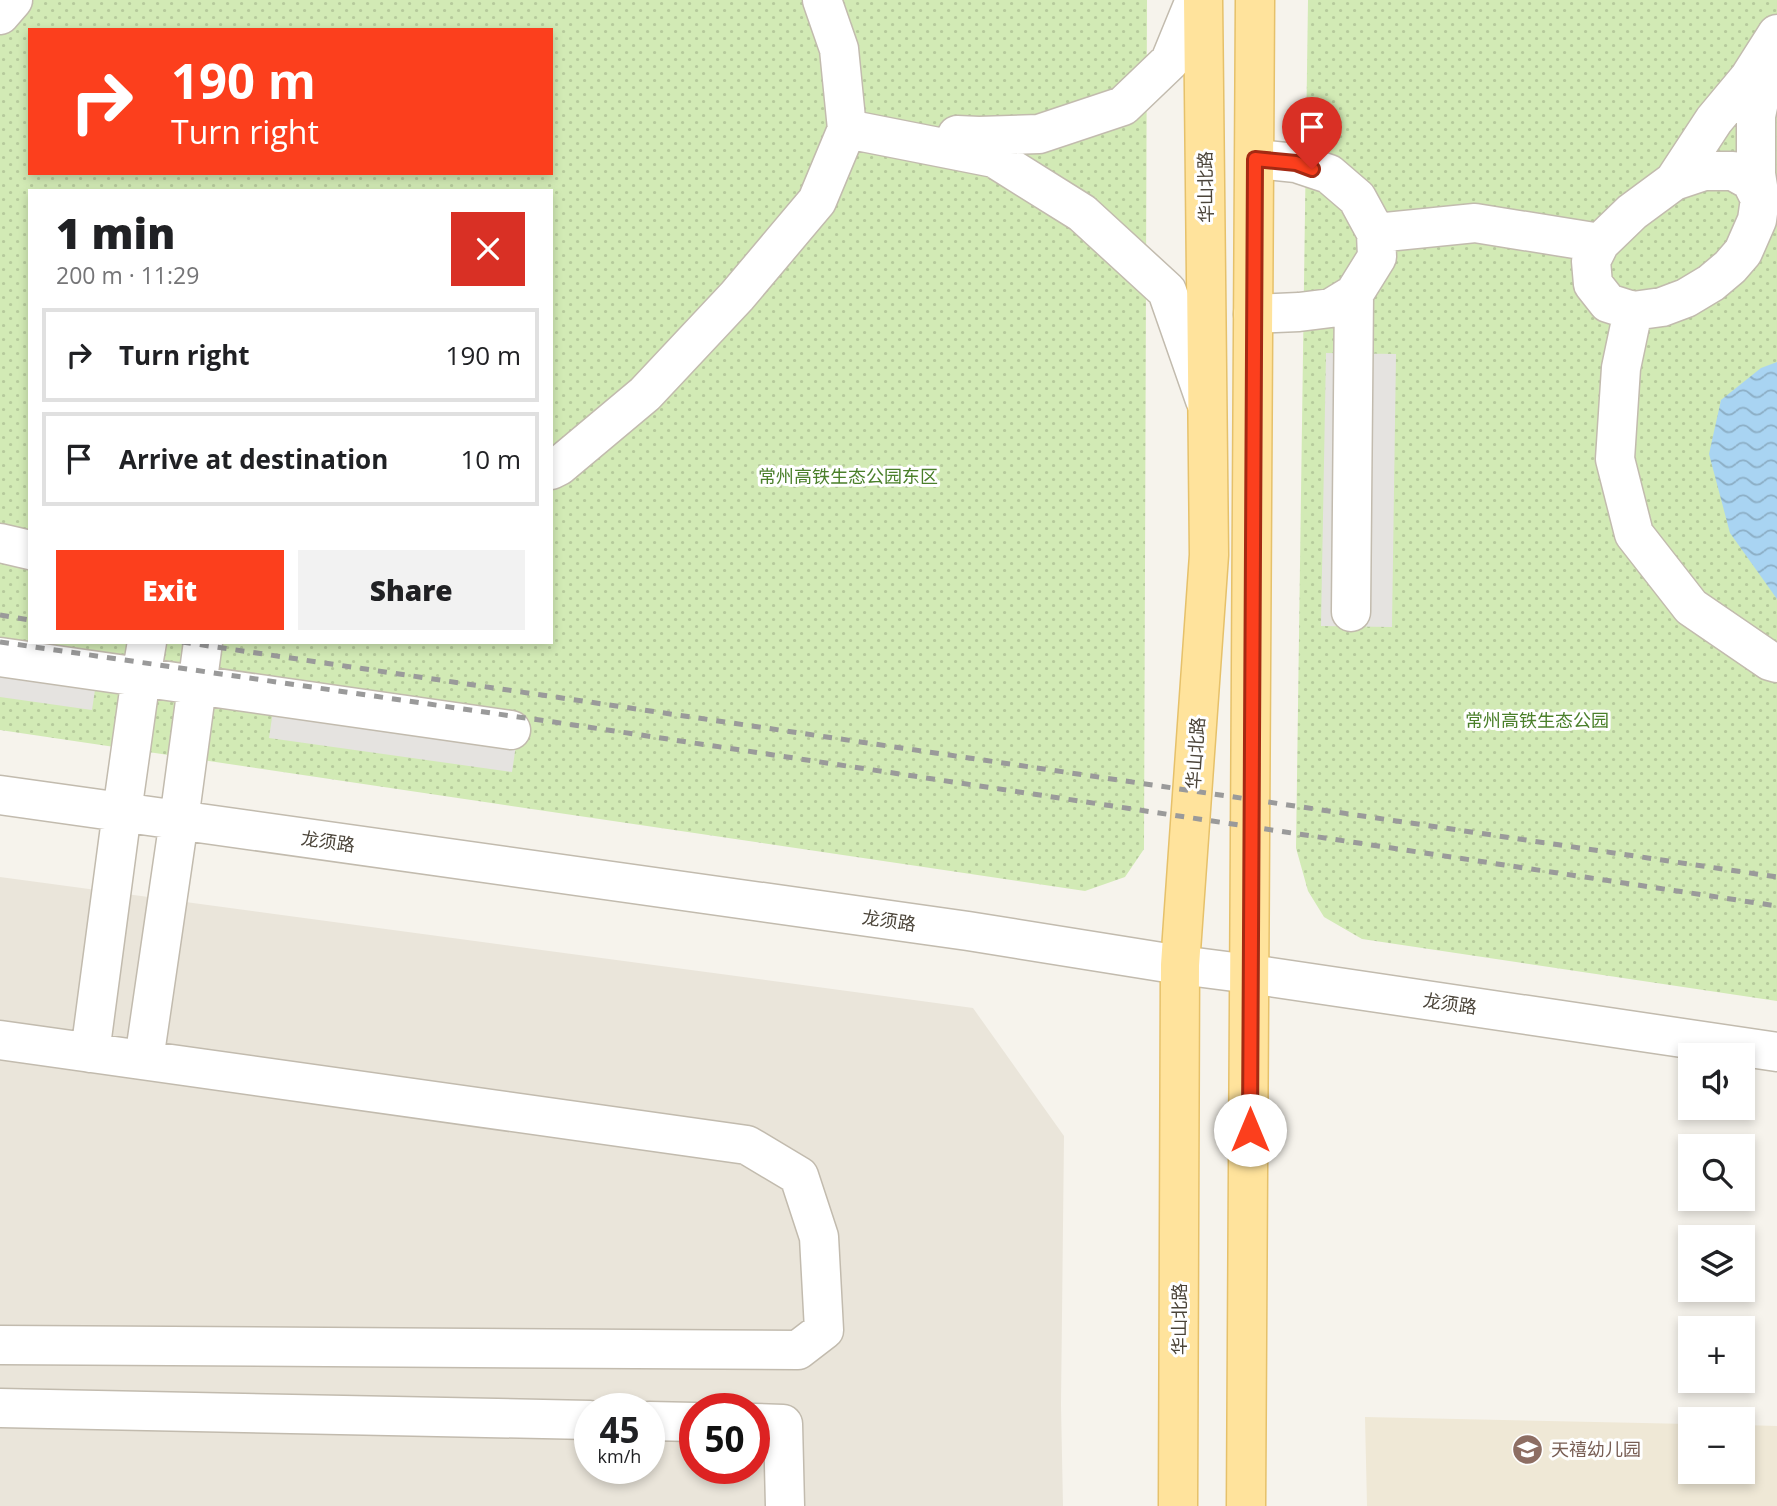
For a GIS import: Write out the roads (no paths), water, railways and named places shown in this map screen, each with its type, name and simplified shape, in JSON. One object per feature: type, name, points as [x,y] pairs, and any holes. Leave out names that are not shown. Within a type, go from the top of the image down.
[{"type":"main road","name":"华山北路","points":[[1178,1506],[1180,965],[1209,555],[1203,0]]},
{"type":"main road","points":[[1246,1506],[1255,0]]},
{"type":"street","points":[[0,15],[13,0]]},
{"type":"street","points":[[553,469],[645,394],[737,296],[817,201],[847,129],[839,49],[822,0]]},
{"type":"street","points":[[847,129],[979,136],[1039,134],[1123,106],[1170,61],[1195,0]]},
{"type":"street","points":[[1760,183],[1704,171],[1674,181],[1632,212],[1601,243],[1591,261],[1593,284],[1608,303],[1633,311],[1662,307],[1712,283],[1730,267],[1760,249],[1757,220],[1760,183],[1756,116],[1773,40]]},
{"type":"street","points":[[1674,181],[1714,120],[1749,78],[1773,40]]},
{"type":"street","points":[[847,129],[994,158],[1082,213],[1167,291],[1208,407]]},
{"type":"street","points":[[1253,314],[1331,308],[1354,295],[1377,257],[1376,233],[1357,198],[1329,174],[1296,163],[1255,159]]},
{"type":"street","points":[[1376,233],[1475,223],[1601,243]]},
{"type":"street","points":[[1351,612],[1354,295]]},
{"type":"street","points":[[1633,311],[1622,368],[1615,459],[1634,534],[1691,607],[1777,663]]},
{"type":"street","points":[[0,543],[28,550]]},
{"type":"street","points":[[144,1060],[203,644]]},
{"type":"street","points":[[0,657],[144,660],[197,685],[511,730]]},
{"type":"street","points":[[90,1052],[144,660]]},
{"type":"street","name":"龙须路","points":[[0,795],[968,931],[1180,965],[1777,1052]]},
{"type":"street","points":[[0,1040],[747,1145],[799,1175],[819,1237],[824,1330],[798,1350],[0,1345]]},
{"type":"street","points":[[0,1408],[574,1420]]},
{"type":"street","points":[[770,1424],[783,1424],[785,1506]]},
{"type":"water","points":[[1777,362],[1777,599],[1730,533],[1709,454],[1721,400],[1761,368]]},
{"type":"railway","points":[[0,615],[28,620]]},
{"type":"railway","points":[[0,642],[581,726],[1777,906]]},
{"type":"railway","points":[[196,644],[1777,877]]},
{"type":"place","name":"天禧幼儿园","points":[[1528,1449]]},
{"type":"park label","name":"常州高铁生态公园东区","points":[[848,476]]},
{"type":"park label","name":"常州高铁生态公园","points":[[1537,720]]}]
